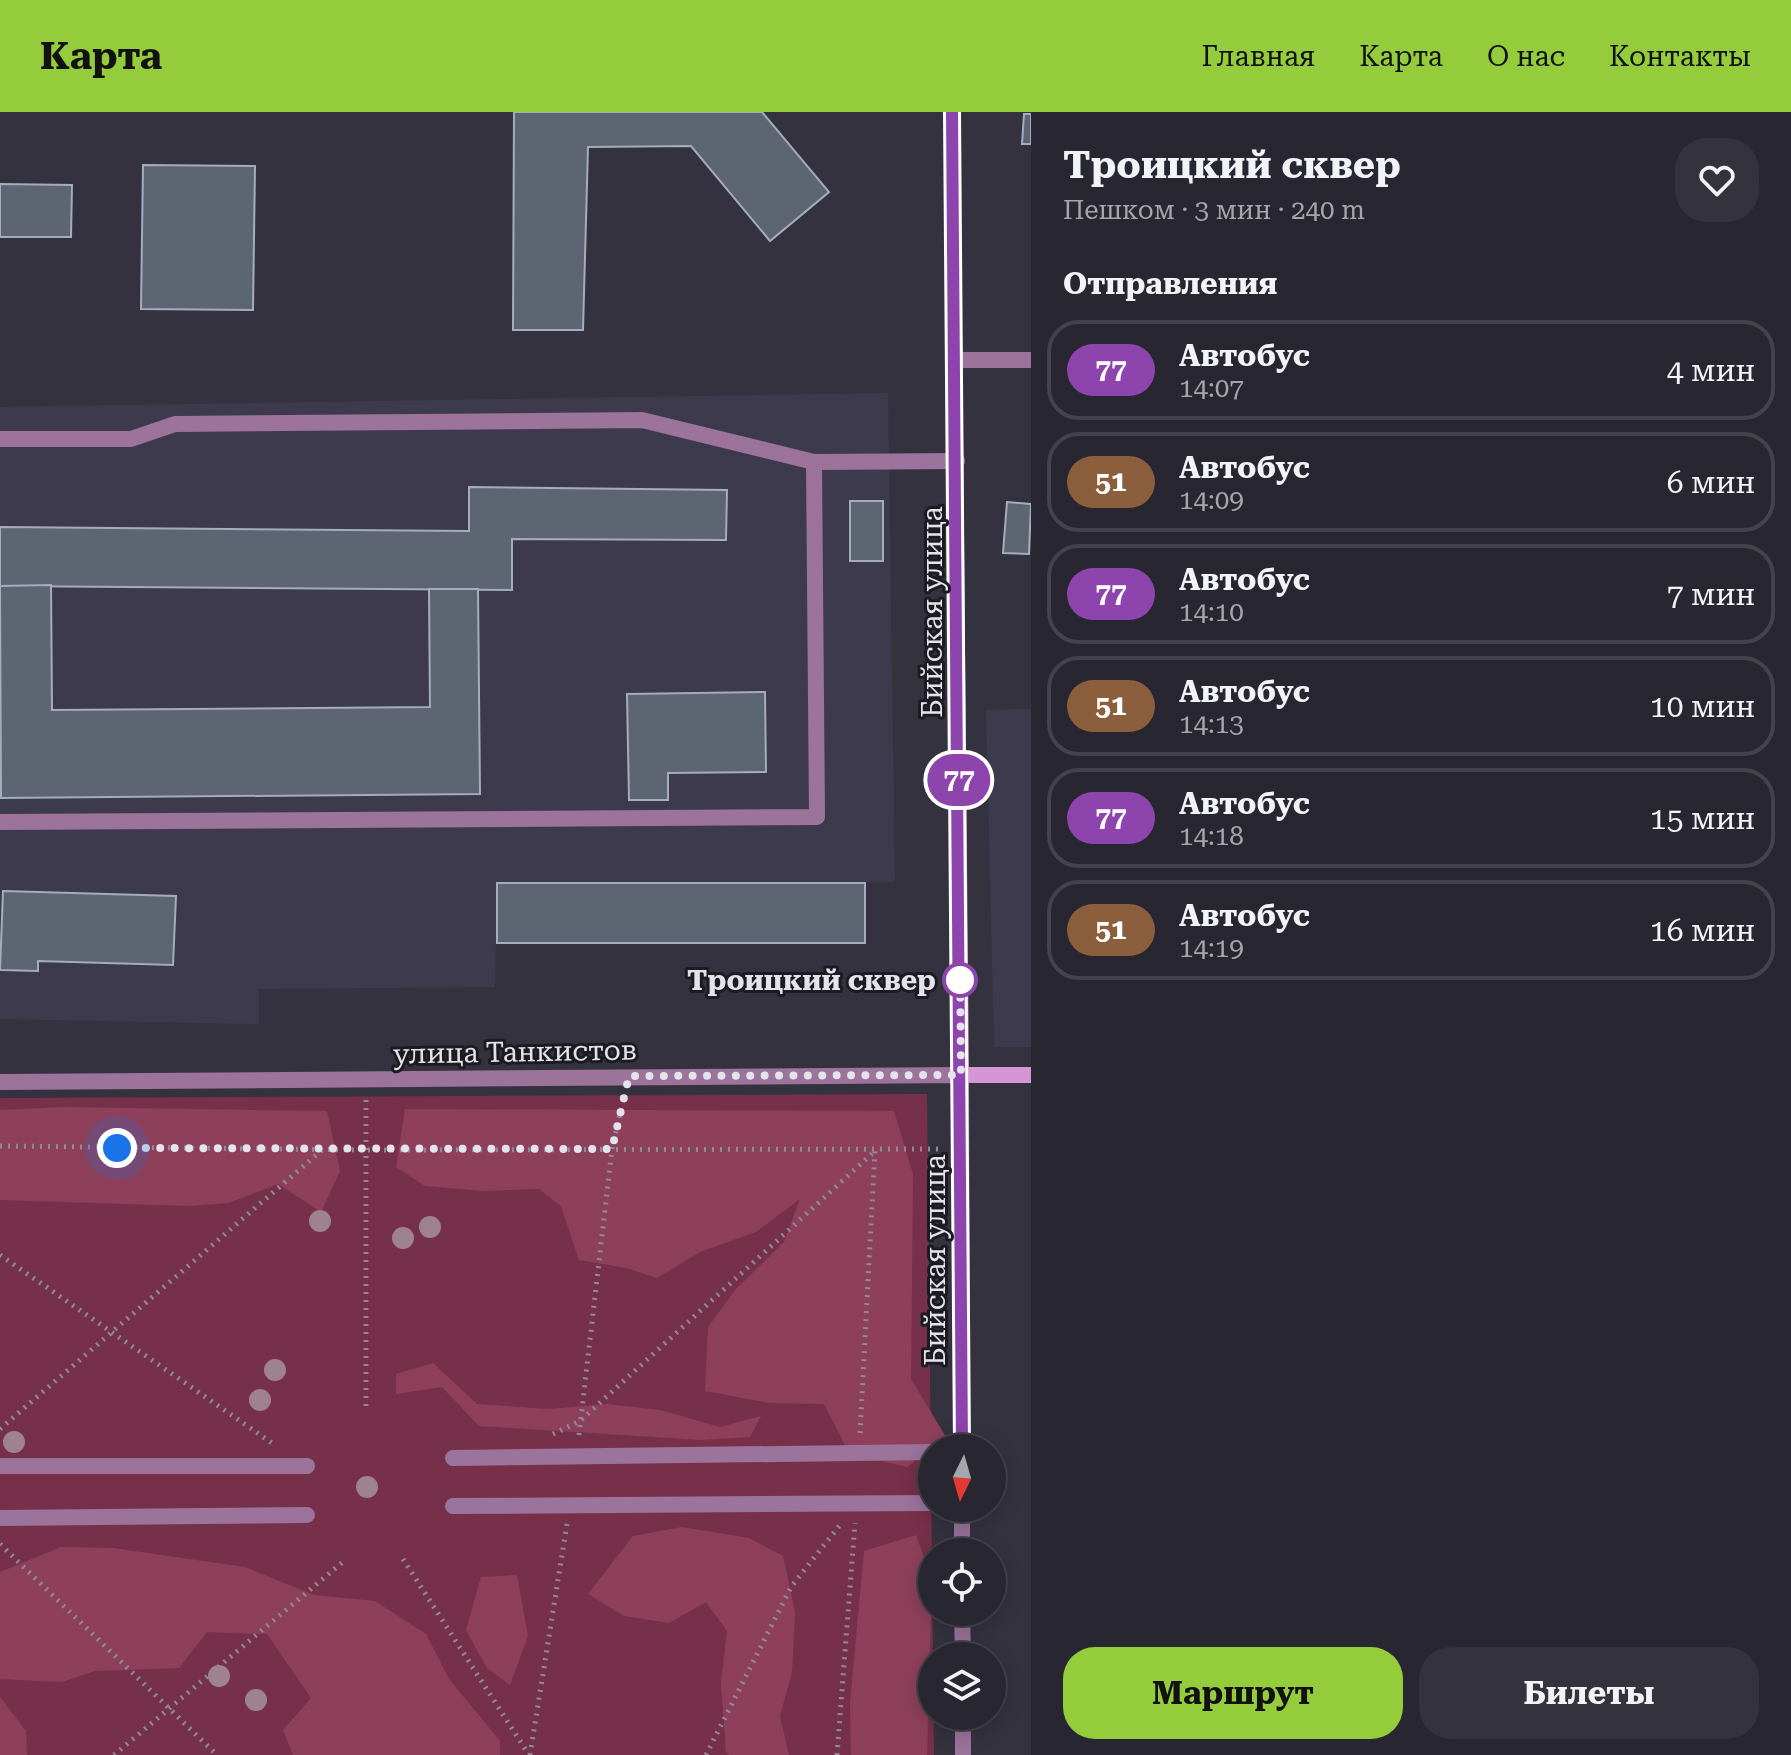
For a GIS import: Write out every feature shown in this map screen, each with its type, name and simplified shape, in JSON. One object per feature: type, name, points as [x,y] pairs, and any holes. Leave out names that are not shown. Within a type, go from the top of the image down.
[{"type":"street","name":"Бийская улица","points":[[952,112],[962,1434]]},
{"type":"street","points":[[956,360],[1031,360]]},
{"type":"street","points":[[0,439],[131,439],[175,424],[642,420],[814,462],[957,461]]},
{"type":"street","points":[[0,822],[817,817],[814,462]]},
{"type":"street","name":"улица Танкистов","points":[[0,1082],[1031,1075]]},
{"type":"street","points":[[453,1458],[918,1452]]},
{"type":"street","points":[[0,1466],[307,1466]]},
{"type":"street","points":[[453,1506],[569,1508],[918,1503]]},
{"type":"street","points":[[0,1518],[307,1515]]},
{"type":"street","points":[[963,1730],[963,1755]]},
{"type":"path","points":[[577,1456],[612,1149],[629,1076]]},
{"type":"path","points":[[366,1080],[366,1407]]},
{"type":"path","points":[[0,1146],[323,1150],[961,1148]]},
{"type":"path","points":[[0,1429],[323,1150]]},
{"type":"path","points":[[539,1440],[580,1421],[875,1150]]},
{"type":"path","points":[[0,1255],[110,1334],[307,1466]]},
{"type":"path","points":[[706,1755],[791,1587],[856,1504]]},
{"type":"path","points":[[530,1755],[569,1508]]},
{"type":"path","points":[[0,1544],[217,1755]]},
{"type":"path","points":[[403,1559],[530,1755]]},
{"type":"path","points":[[114,1755],[344,1561]]},
{"type":"shaded area","points":[[888,393],[895,882],[497,883],[495,987],[259,989],[259,1024],[0,1019],[0,407]]},
{"type":"shaded area","points":[[1031,709],[1031,1047],[994,1047],[986,710]]},
{"type":"shaded area","points":[[927,1094],[931,1434],[918,1434],[918,1522],[932,1522],[932,1538],[918,1538],[918,1626],[933,1626],[933,1642],[918,1642],[918,1730],[934,1730],[934,1755],[0,1755],[0,1098]]},
{"type":"shaded area","points":[[62,1107],[327,1111],[340,1171],[321,1212],[278,1184],[229,1203],[189,1206],[0,1200],[0,1110]]},
{"type":"shaded area","points":[[405,1109],[894,1111],[913,1174],[911,1379],[944,1434],[918,1434],[918,1459],[907,1467],[849,1453],[824,1404],[770,1403],[705,1391],[708,1327],[736,1289],[784,1242],[800,1199],[756,1232],[700,1252],[657,1278],[627,1268],[579,1260],[561,1206],[539,1189],[483,1191],[425,1186],[396,1167]]},
{"type":"shaded area","points":[[433,1363],[477,1404],[548,1409],[607,1404],[660,1410],[720,1427],[761,1416],[750,1437],[701,1440],[479,1426],[442,1387],[396,1394],[396,1374]]},
{"type":"shaded area","points":[[682,1527],[749,1538],[783,1556],[795,1612],[792,1672],[780,1716],[789,1755],[729,1755],[726,1752],[721,1683],[727,1631],[706,1602],[669,1623],[624,1616],[588,1594],[633,1536]]},
{"type":"shaded area","points":[[916,1535],[918,1540],[918,1626],[931,1626],[930,1642],[918,1642],[918,1730],[928,1730],[927,1755],[851,1755],[850,1703],[864,1551]]},
{"type":"shaded area","points":[[61,1547],[113,1548],[245,1567],[314,1595],[375,1601],[426,1634],[449,1679],[500,1741],[500,1755],[293,1755],[283,1730],[311,1698],[267,1634],[207,1632],[179,1668],[95,1671],[62,1682],[0,1679],[0,1572]]},
{"type":"shaded area","points":[[517,1575],[528,1636],[510,1685],[487,1668],[466,1630],[481,1577]]},
{"type":"shaded area","points":[[0,1697],[26,1731],[27,1755],[0,1755]]},
{"type":"building","points":[[514,112],[762,112],[829,192],[770,241],[691,146],[588,147],[583,330],[513,330]]},
{"type":"building","points":[[1024,114],[1031,114],[1031,144],[1022,144]]},
{"type":"building","points":[[143,165],[255,166],[253,310],[141,309]]},
{"type":"building","points":[[0,184],[72,185],[71,237],[0,237]]},
{"type":"building","points":[[469,487],[727,490],[726,540],[512,539],[512,590],[0,586],[0,527],[469,531]]},
{"type":"building","points":[[850,501],[883,501],[883,561],[850,561]]},
{"type":"building","points":[[1007,502],[1031,504],[1029,554],[1003,553]]},
{"type":"building","points":[[51,585],[52,710],[430,707],[429,589],[478,589],[480,794],[1,798],[0,586]]},
{"type":"building","points":[[765,692],[766,772],[668,773],[668,800],[629,800],[627,694]]},
{"type":"building","points":[[497,883],[865,883],[865,943],[497,943]]},
{"type":"building","points":[[3,891],[176,896],[173,965],[38,961],[38,971],[0,970]]},
{"type":"bus line","name":"77","points":[[952,112],[962,1434]]},
{"type":"place","name":"Троицкий сквер","points":[[960,980]]},
{"type":"route","points":[[117,1148],[612,1149],[629,1076],[961,1075],[960,965],[960,980]]}]
